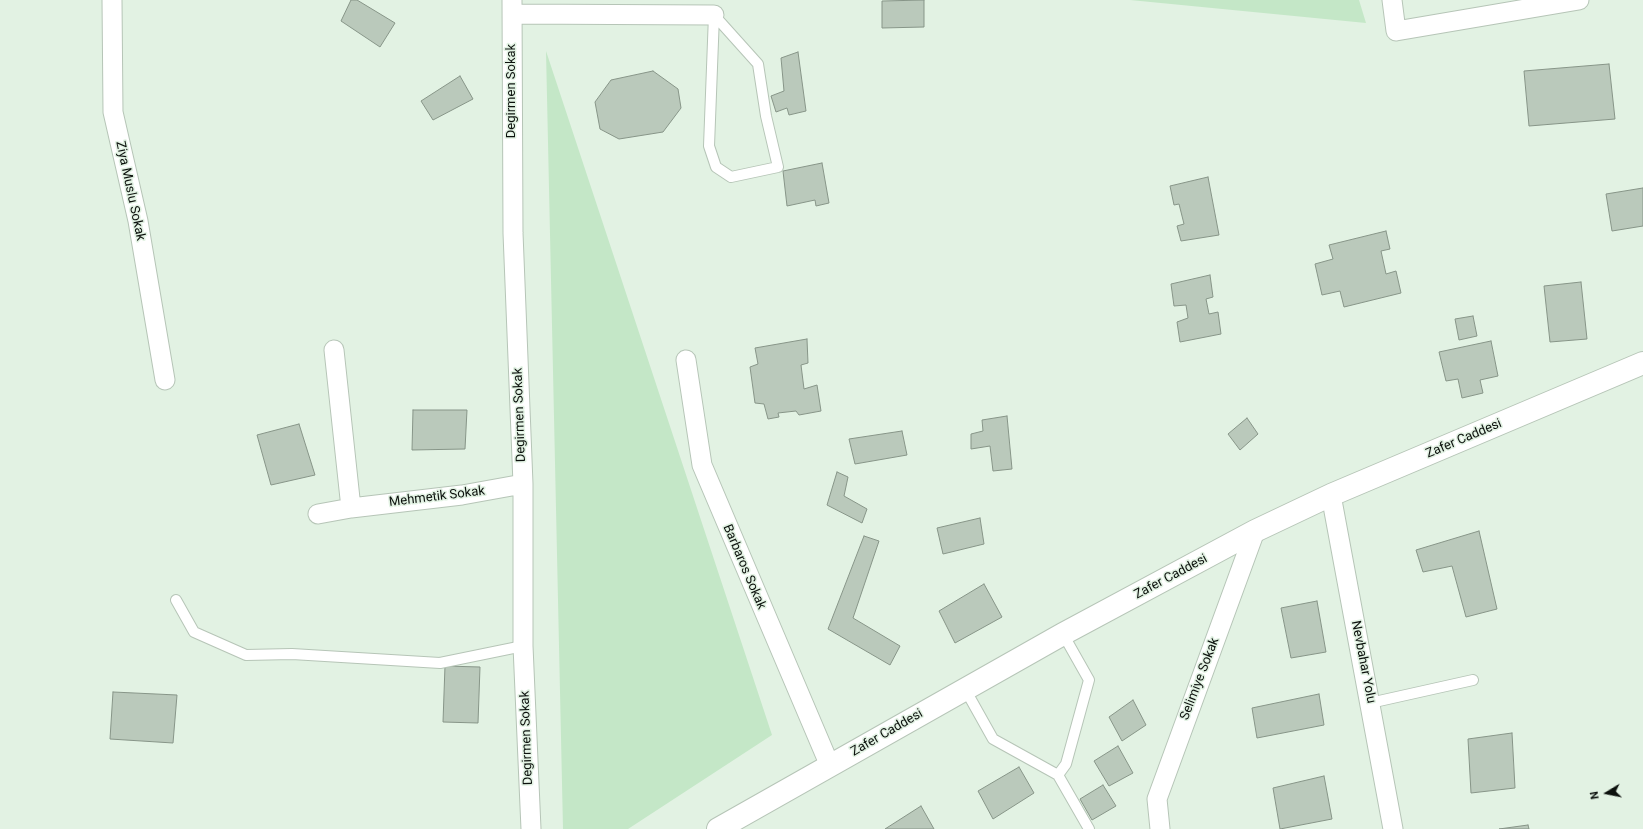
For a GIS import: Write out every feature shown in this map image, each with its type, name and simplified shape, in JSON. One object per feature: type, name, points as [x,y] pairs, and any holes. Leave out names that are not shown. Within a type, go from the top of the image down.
[{"type":"street","name":"Ziya Muslu Sokak","points":[[112,0],[113,112],[138,220],[165,380]]},
{"type":"street","points":[[1392,0],[1396,31],[1579,0]]},
{"type":"street","points":[[512,7],[714,15]]},
{"type":"street","name":"Degirmen Sokak","points":[[512,7],[513,233],[523,484],[523,646],[531,829]]},
{"type":"street","points":[[334,350],[351,508]]},
{"type":"street","name":"Barbaros Sokak","points":[[686,360],[702,465],[830,766]]},
{"type":"street","name":"Zafer Caddesi","points":[[718,829],[1063,634],[1255,532],[1331,495],[1643,363]]},
{"type":"street","name":"Mehmetik Sokak","points":[[318,514],[351,508],[462,495],[523,484]]},
{"type":"street","name":"Nevbahar Yolu","points":[[1331,495],[1393,829]]},
{"type":"street","name":"Selimiye Sokak","points":[[1160,829],[1157,799],[1255,532]]},
{"type":"lane","points":[[714,15],[758,64],[766,116],[778,167],[731,177],[716,167],[709,146],[714,15]]},
{"type":"lane","points":[[176,600],[194,632],[246,655],[292,654],[440,663],[523,646]]},
{"type":"lane","points":[[1058,775],[1066,764],[1089,680],[1063,634]]},
{"type":"lane","points":[[1370,703],[1473,680]]},
{"type":"lane","points":[[965,689],[993,739],[1058,775],[1089,829]]},
{"type":"green space","points":[[1130,0],[1359,0],[1366,23]]},
{"type":"green space","points":[[546,51],[772,735],[628,829],[563,829]]},
{"type":"building","points":[[351,0],[357,0],[395,23],[380,47],[341,21]]},
{"type":"building","points":[[924,0],[924,27],[882,28],[882,1]]},
{"type":"building","points":[[798,52],[806,111],[789,115],[787,108],[776,112],[771,96],[784,91],[781,58]]},
{"type":"building","points":[[1609,64],[1615,119],[1529,126],[1524,71]]},
{"type":"building","points":[[653,71],[678,89],[681,108],[663,132],[619,139],[600,129],[595,102],[611,80]]},
{"type":"building","points":[[460,76],[473,99],[433,120],[421,101]]},
{"type":"building","points":[[822,163],[829,203],[816,206],[815,200],[787,206],[783,171]]},
{"type":"building","points":[[1208,177],[1219,235],[1181,241],[1177,226],[1184,224],[1179,204],[1174,205],[1170,186]]},
{"type":"building","points":[[1643,188],[1643,226],[1612,231],[1606,194]]},
{"type":"building","points":[[1386,231],[1390,249],[1381,251],[1386,274],[1396,271],[1401,293],[1344,307],[1340,291],[1322,295],[1315,264],[1333,259],[1329,245]]},
{"type":"building","points":[[1210,275],[1213,297],[1206,299],[1209,314],[1218,312],[1221,334],[1180,342],[1177,322],[1188,318],[1186,305],[1174,306],[1171,284]]},
{"type":"building","points":[[1581,282],[1587,339],[1550,342],[1544,286]]},
{"type":"building","points":[[1473,316],[1477,336],[1459,340],[1455,319]]},
{"type":"building","points":[[807,339],[808,363],[801,365],[804,389],[817,385],[821,411],[799,415],[796,411],[778,413],[779,417],[768,419],[764,404],[755,403],[750,367],[758,364],[755,348]]},
{"type":"building","points":[[1491,341],[1498,376],[1480,380],[1483,393],[1462,398],[1458,379],[1446,381],[1439,352]]},
{"type":"building","points":[[413,410],[467,410],[465,449],[412,450]]},
{"type":"building","points":[[1007,416],[1012,469],[993,471],[990,446],[971,449],[971,434],[983,431],[982,420]]},
{"type":"building","points":[[1247,418],[1258,434],[1240,450],[1228,434]]},
{"type":"building","points":[[299,424],[315,475],[271,485],[257,435]]},
{"type":"building","points":[[902,431],[907,455],[855,464],[849,439]]},
{"type":"building","points":[[837,472],[848,477],[844,496],[867,509],[862,523],[827,505]]},
{"type":"building","points":[[980,518],[984,544],[943,554],[937,528]]},
{"type":"building","points":[[1479,531],[1497,609],[1466,617],[1452,566],[1423,572],[1416,550]]},
{"type":"building","points":[[864,536],[879,541],[853,618],[900,646],[890,665],[828,629]]},
{"type":"building","points":[[984,584],[1002,617],[955,643],[939,611]]},
{"type":"building","points":[[1317,601],[1326,652],[1291,658],[1281,608]]},
{"type":"building","points":[[445,666],[480,667],[478,723],[443,722]]},
{"type":"building","points":[[113,692],[177,695],[173,743],[110,739]]},
{"type":"building","points":[[1319,694],[1324,725],[1257,738],[1252,708]]},
{"type":"building","points":[[1133,700],[1146,725],[1122,741],[1109,717]]},
{"type":"building","points":[[1512,733],[1515,788],[1471,793],[1468,739]]},
{"type":"building","points":[[1118,746],[1133,773],[1109,786],[1094,761]]},
{"type":"building","points":[[1019,767],[1034,793],[993,819],[978,791]]},
{"type":"building","points":[[1324,776],[1332,819],[1280,829],[1273,788]]},
{"type":"building","points":[[1103,785],[1116,806],[1092,820],[1080,799]]},
{"type":"building","points":[[921,806],[934,829],[885,829]]},
{"type":"building","points":[[1528,825],[1529,829],[1499,829]]}]
